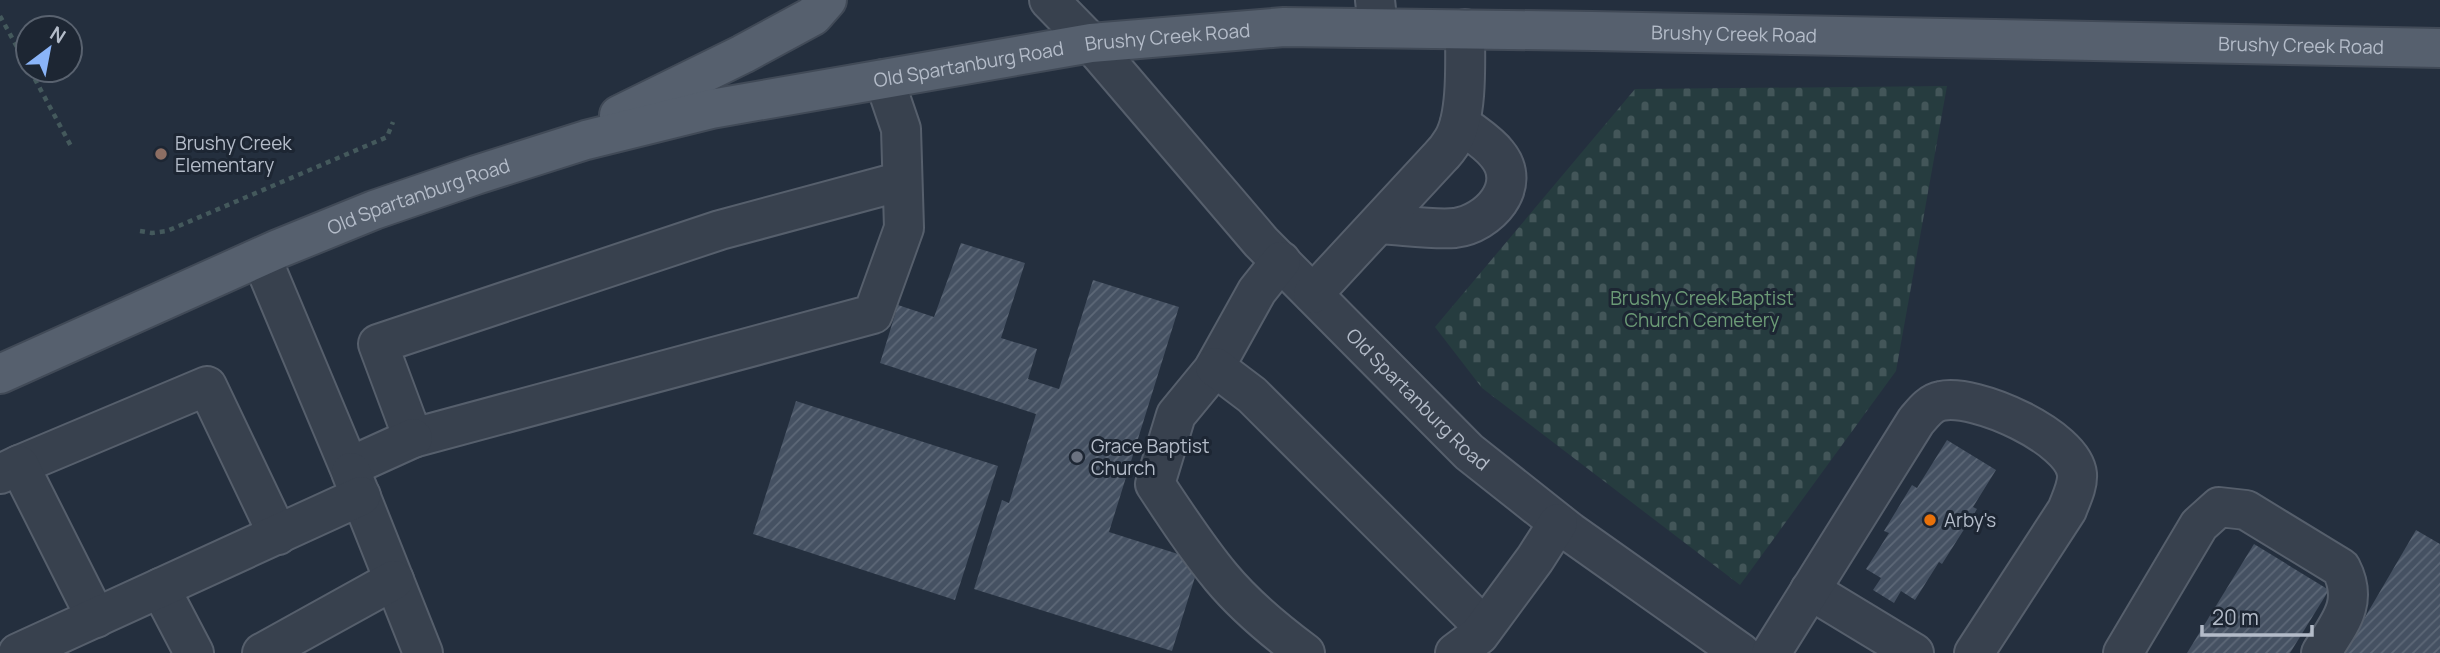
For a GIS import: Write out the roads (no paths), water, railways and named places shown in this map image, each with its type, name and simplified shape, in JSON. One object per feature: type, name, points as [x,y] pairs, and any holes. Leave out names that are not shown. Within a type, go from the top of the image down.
[{"type":"main road","points":[[540,155],[743,54],[813,16],[827,0]]},
{"type":"main road","name":"Brushy Creek Road","points":[[1091,43],[1284,27],[1376,14],[1465,29],[2440,48]]},
{"type":"main road","name":"Old Spartanburg Road","points":[[0,374],[261,257],[374,210],[586,140],[711,108],[1091,43]]},
{"type":"street","name":"Brushy Creek Road","points":[[1049,0],[1091,43]]},
{"type":"street","points":[[1313,294],[1453,140],[1460,123],[1465,72],[1465,29]]},
{"type":"street","name":"Old Spartanburg Road","points":[[1091,43],[1261,242],[1469,452],[1558,523],[1741,653]]},
{"type":"street","points":[[18,653],[278,535],[413,438],[873,314],[904,228],[901,129],[884,79]]},
{"type":"street","points":[[1378,224],[1456,228],[1483,218],[1496,208],[1506,189],[1505,169],[1498,155],[1460,123]]},
{"type":"street","points":[[413,438],[378,344],[720,230],[902,181]]},
{"type":"street","points":[[261,257],[423,653]]},
{"type":"street","points":[[1281,261],[1257,291],[1215,367],[1176,415],[1155,484],[1222,579],[1269,626],[1305,653]]},
{"type":"street","points":[[1215,367],[1251,395],[1484,627]]},
{"type":"street","points":[[96,618],[10,470],[207,386],[278,535]]},
{"type":"street","points":[[1771,653],[1916,421],[1928,407],[1939,401],[1959,399],[1989,406],[2030,425],[2068,455],[2077,472],[2075,489],[2067,510],[1974,653]]},
{"type":"street","points":[[2123,653],[2199,525],[2218,507],[2246,510],[2341,568],[2349,583],[2347,612],[2321,653]]},
{"type":"street","points":[[1455,653],[1479,635],[1558,523]]},
{"type":"street","points":[[262,653],[394,580]]},
{"type":"street","points":[[160,589],[194,653]]},
{"type":"street","points":[[1810,590],[1914,653]]},
{"type":"place","name":"Brushy Creek Elementary","points":[[161,154]]},
{"type":"place","name":"Grace Baptist Church","points":[[1077,457]]},
{"type":"place","name":"Arby's","points":[[1930,520]]},
{"type":"park label","name":"Brushy Creek Baptist Church Cemetery","points":[[1702,309]]}]
